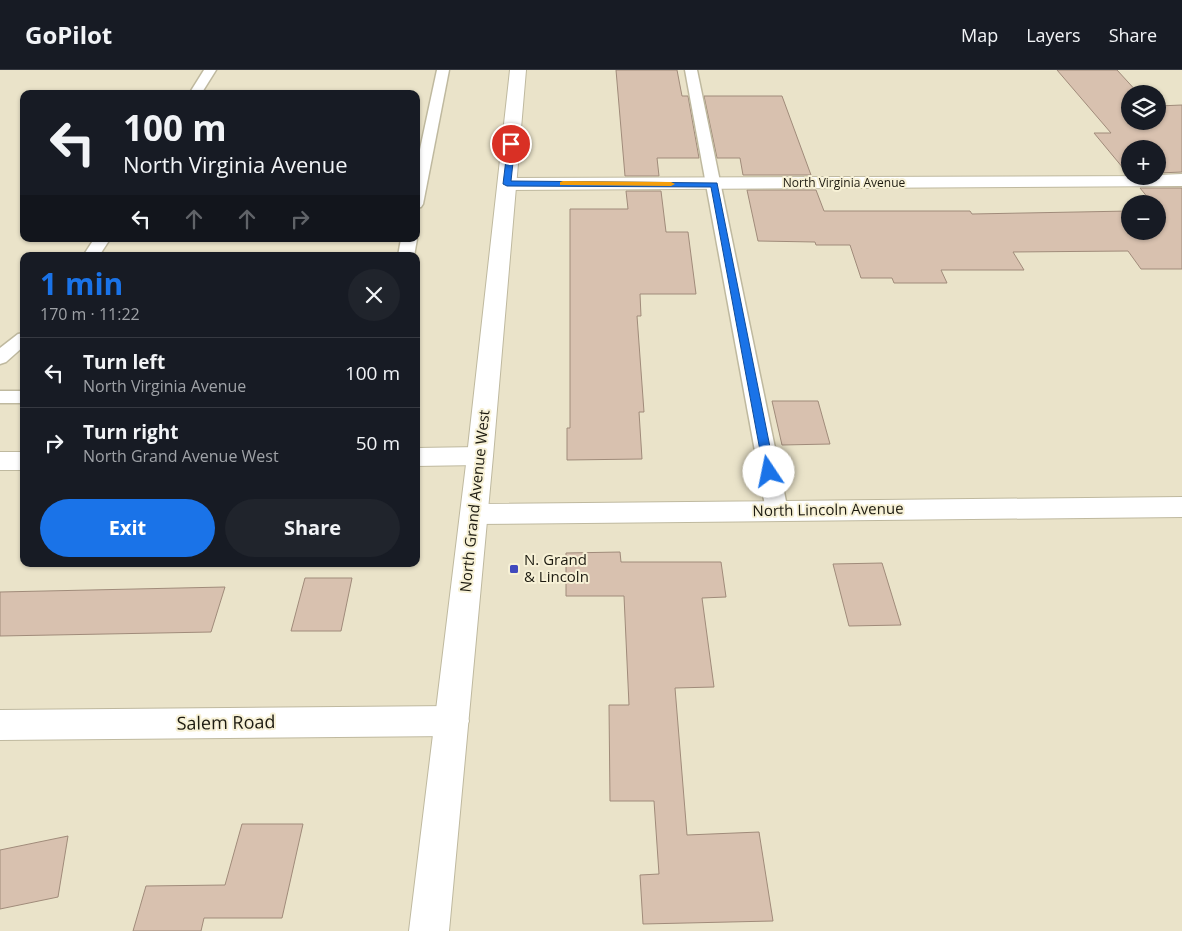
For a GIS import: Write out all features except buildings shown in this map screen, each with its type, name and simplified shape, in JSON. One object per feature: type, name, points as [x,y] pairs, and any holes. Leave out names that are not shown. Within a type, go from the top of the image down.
[{"type":"street","name":"North Grand Avenue West","points":[[429,931],[480,456],[518,70]]},
{"type":"street","name":"North Virginia Avenue","points":[[507,184],[1182,180]]},
{"type":"street","points":[[420,457],[480,456]]},
{"type":"street","points":[[0,461],[20,461]]},
{"type":"street","name":"North Lincoln Avenue","points":[[474,514],[1182,507]]},
{"type":"street","name":"Salem Road","points":[[0,725],[452,721]]},
{"type":"lane","points":[[198,90],[210,70]]},
{"type":"lane","points":[[420,184],[443,70]]},
{"type":"lane","points":[[691,70],[777,511]]},
{"type":"lane","points":[[0,358],[20,341]]},
{"type":"lane","points":[[0,397],[20,397]]},
{"type":"slow traffic","points":[[563,183],[671,184]]},
{"type":"place","name":"N. Grand & Lincoln","points":[[514,569]]},
{"type":"route","points":[[511,144],[507,184],[714,184],[769,472]]}]
